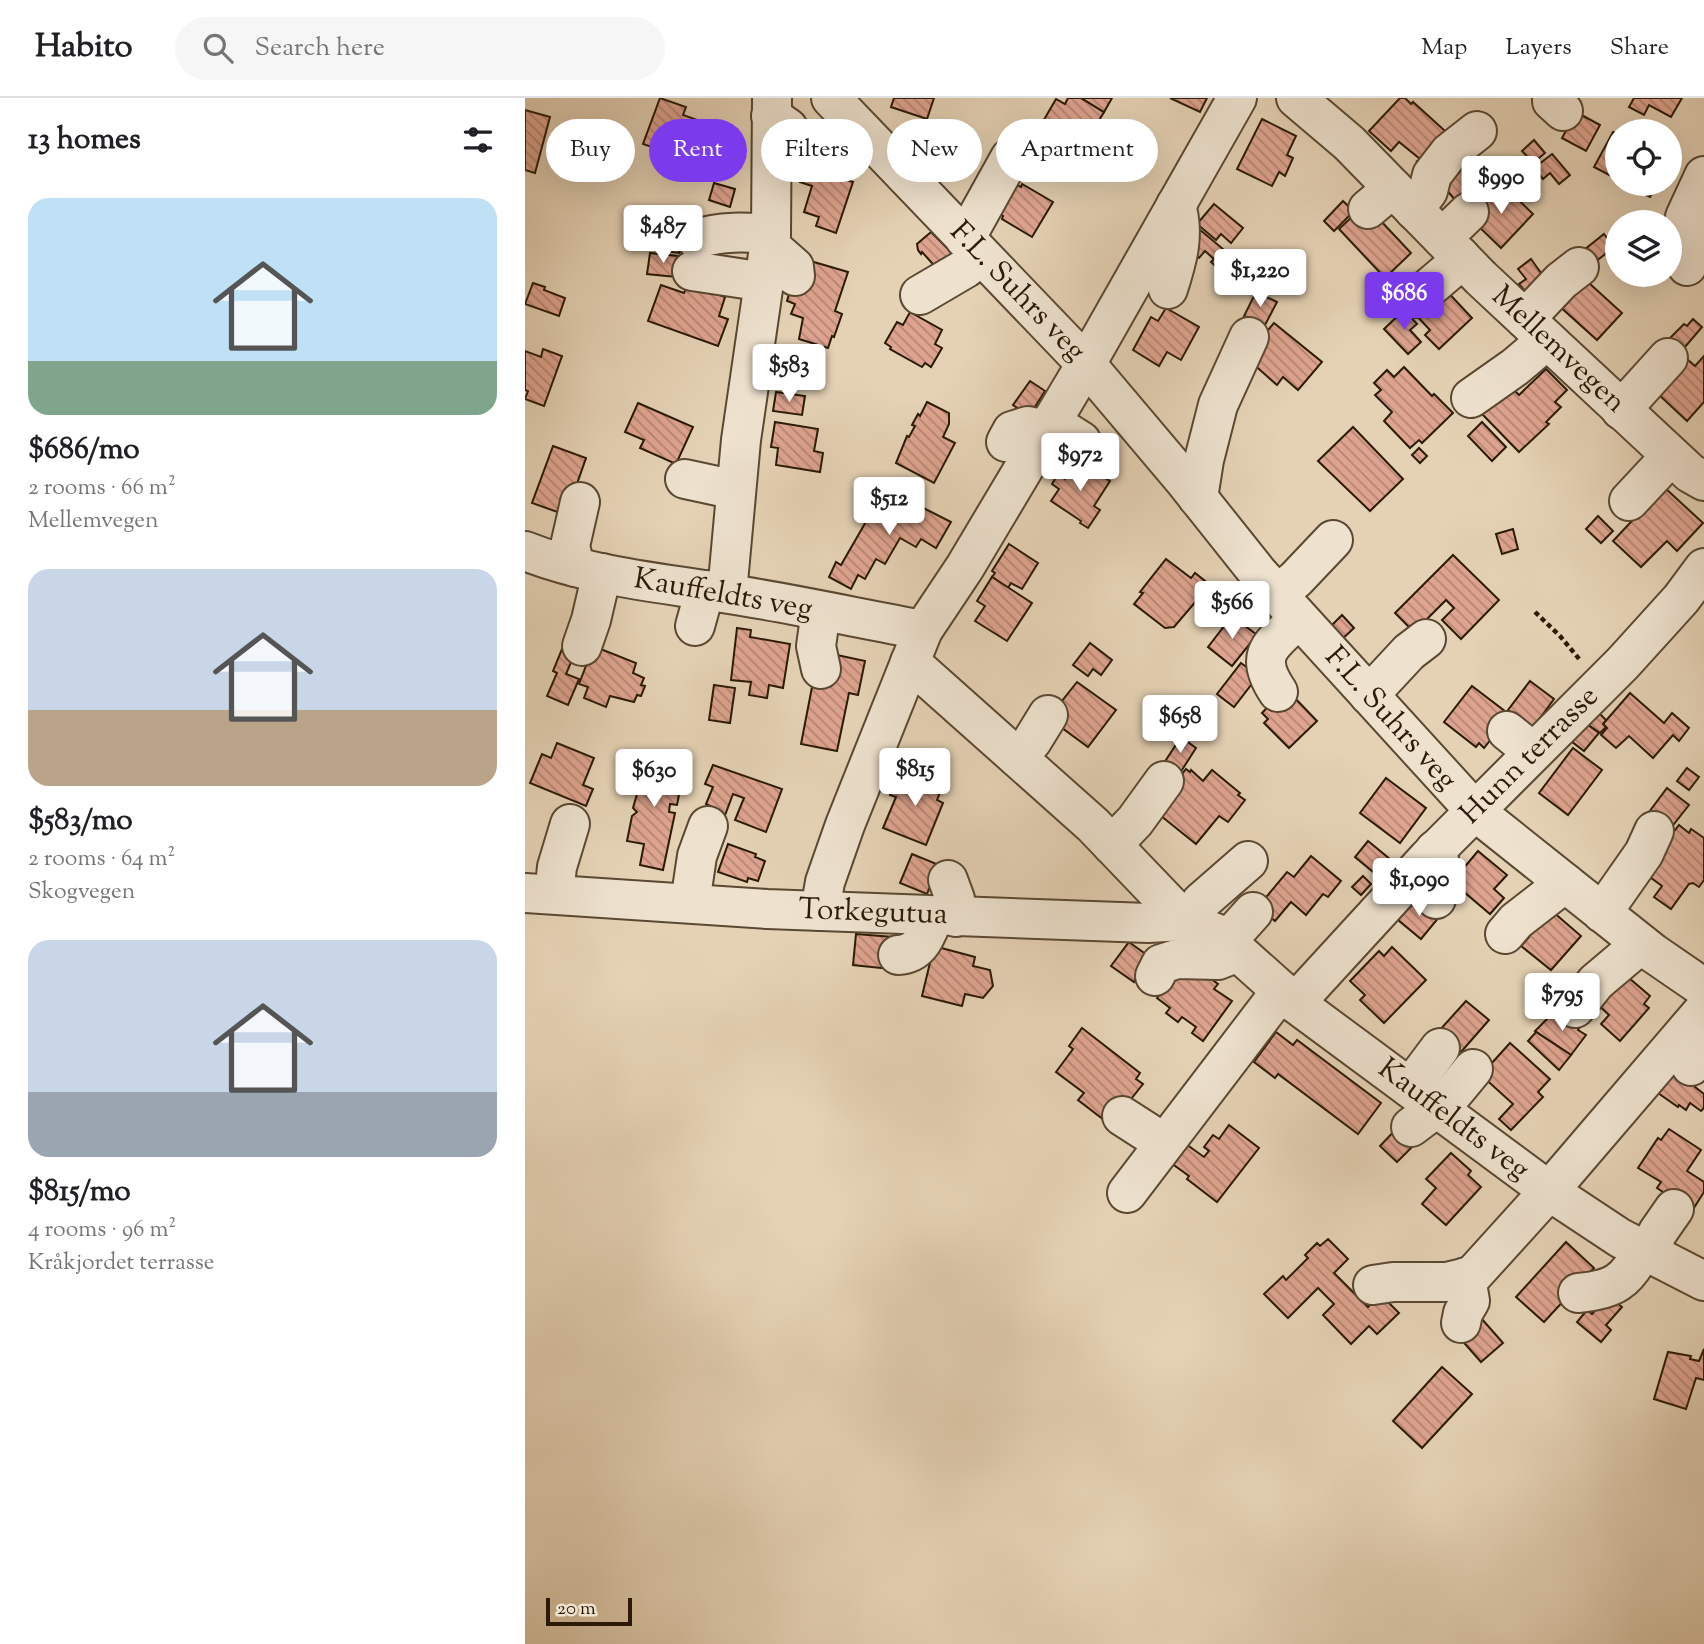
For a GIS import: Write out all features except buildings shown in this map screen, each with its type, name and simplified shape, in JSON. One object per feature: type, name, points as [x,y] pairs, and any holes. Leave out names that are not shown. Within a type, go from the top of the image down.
[{"type":"street","name":"F.L. Suhrs veg","points":[[831,98],[860,150],[913,159],[973,247],[1086,364],[1198,498],[1275,605],[1369,695],[1484,819],[1641,944],[1704,989]]},
{"type":"street","name":"Mellemvegen","points":[[1296,98],[1349,143],[1392,202],[1457,236],[1536,330],[1671,456],[1704,481]]},
{"type":"street","points":[[719,606],[736,490],[762,384],[775,259],[772,107]]},
{"type":"street","points":[[820,911],[825,882],[845,825],[917,646],[976,543],[1086,364],[1136,271],[1176,205],[1241,109]]},
{"type":"street","points":[[1392,202],[1428,191],[1432,174],[1449,153],[1477,131]]},
{"type":"street","points":[[1687,267],[1685,217],[1704,176]]},
{"type":"street","points":[[920,295],[966,268],[1000,182]]},
{"type":"street","points":[[1168,289],[1180,244],[1181,220],[1176,205]]},
{"type":"street","points":[[1417,298],[1451,269],[1457,236]]},
{"type":"street","points":[[694,255],[775,259]]},
{"type":"street","points":[[1471,398],[1515,367],[1536,330],[1553,288],[1580,267]]},
{"type":"street","points":[[1198,498],[1206,450],[1218,405],[1249,337]]},
{"type":"street","points":[[1622,410],[1668,359]]},
{"type":"street","points":[[1006,442],[1012,430],[1028,426],[1049,426],[1081,441],[1083,449]]},
{"type":"street","points":[[1629,501],[1671,456]]},
{"type":"street","points":[[685,479],[736,490]]},
{"type":"street","points":[[580,502],[570,546],[589,570],[591,620],[582,646]]},
{"type":"street","points":[[1278,692],[1266,674],[1266,654],[1275,640],[1275,605],[1332,540]]},
{"type":"street","name":"Kauffeldts veg","points":[[525,551],[559,564],[719,606],[821,611],[917,646],[1017,758],[1296,1010],[1420,1108],[1620,1238],[1704,1281]]},
{"type":"street","name":"Hunn terrasse","points":[[1127,1193],[1182,1141],[1201,1096],[1296,1010],[1420,872],[1484,819],[1535,744],[1606,680],[1644,663],[1681,599],[1704,568]]},
{"type":"street","points":[[821,611],[816,646],[821,670]]},
{"type":"street","points":[[1369,695],[1409,652],[1426,639]]},
{"type":"street","points":[[1017,758],[1032,741],[1048,715]]},
{"type":"street","points":[[1112,845],[1135,821],[1164,781]]},
{"type":"street","points":[[540,893],[557,867],[570,824]]},
{"type":"street","points":[[690,903],[697,856],[708,826]]},
{"type":"street","points":[[1602,913],[1644,853],[1654,831]]},
{"type":"street","points":[[1155,976],[1161,964],[1177,959],[1219,960],[1201,902],[1248,862]]},
{"type":"street","points":[[898,955],[908,955],[925,942],[945,917],[955,899],[948,880]]},
{"type":"street","points":[[1505,934],[1516,921],[1565,883]]},
{"type":"street","name":"Torkegutua","points":[[540,893],[646,889],[690,903],[945,917],[1148,923],[1212,935]]},
{"type":"street","points":[[1212,935],[1253,912]]},
{"type":"street","points":[[1575,1008],[1596,982],[1641,944]]},
{"type":"street","points":[[1373,1285],[1393,1282],[1447,1282],[1469,1277],[1549,1191],[1704,1010]]},
{"type":"street","points":[[1420,1108],[1440,1048]]},
{"type":"street","points":[[1420,1108],[1473,1069]]},
{"type":"street","points":[[1122,1116],[1182,1141]]},
{"type":"street","points":[[1578,1293],[1599,1291],[1619,1283],[1635,1266],[1674,1209]]},
{"type":"street","points":[[1461,1322],[1470,1301],[1469,1277]]},
{"type":"path","points":[[1535,612],[1581,661],[1606,680]]}]
